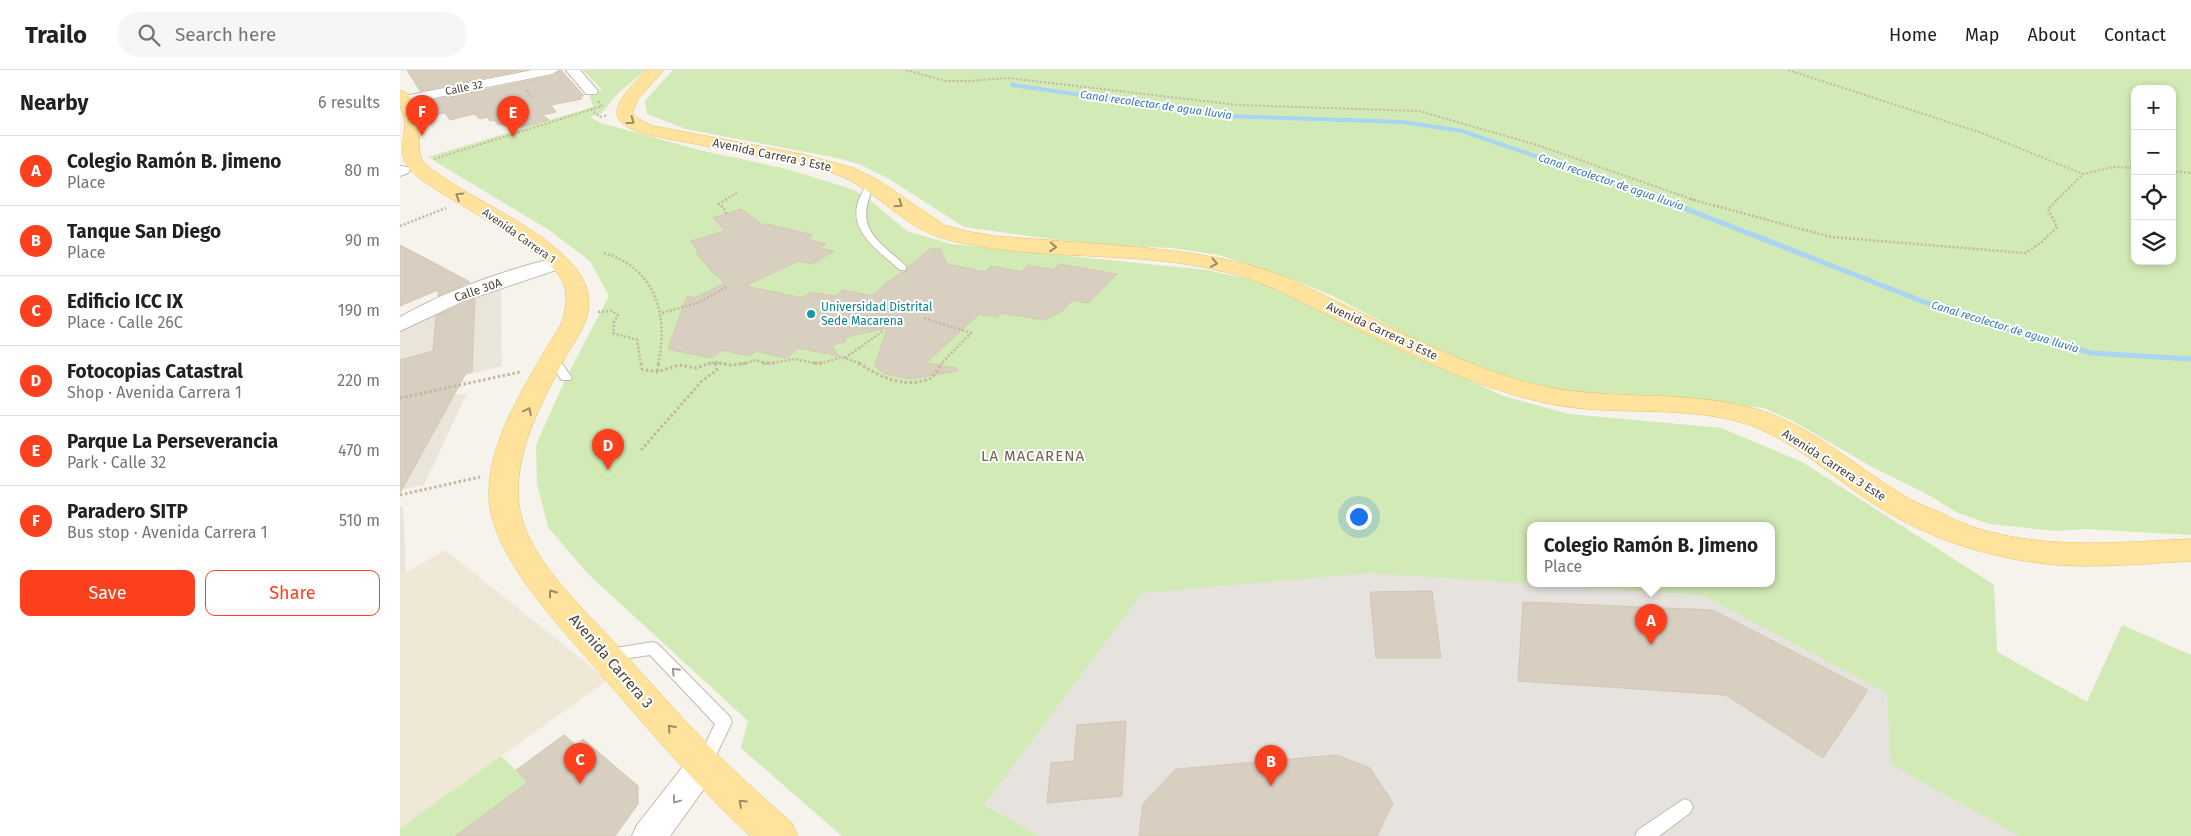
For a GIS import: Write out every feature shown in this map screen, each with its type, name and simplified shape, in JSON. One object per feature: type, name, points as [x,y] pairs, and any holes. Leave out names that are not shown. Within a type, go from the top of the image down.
[{"type":"main road","name":"Avenida Carrera 3 Este","points":[[656,70],[633,96],[623,111],[624,116],[636,125],[649,130],[801,159],[847,172],[871,184],[931,226],[970,239],[1166,256],[1222,264],[1271,279],[1433,356],[1482,376],[1519,388],[1554,397],[1585,401],[1684,405],[1709,408],[1758,419],[1783,430],[1805,443],[1895,504],[1955,532],[1988,543],[2046,553],[2085,555],[2191,550]]},
{"type":"main road","name":"Avenida Carrera 1","points":[[403,97],[413,114],[410,150],[416,165],[434,180],[518,232],[558,263],[568,273],[574,283],[577,306],[574,320],[553,358],[519,429],[510,456]]},
{"type":"main road","name":"Avenida Carrera 3","points":[[510,456],[505,472],[503,495],[507,519],[522,552],[560,604],[703,765],[778,836]]},
{"type":"street","name":"Calle 32","points":[[403,97],[552,70]]},
{"type":"street","points":[[573,70],[590,91]]},
{"type":"street","name":"Calle 30A","points":[[400,325],[432,307],[465,294],[558,263]]},
{"type":"street","points":[[648,836],[703,765]]},
{"type":"lane","points":[[871,184],[862,198],[860,216],[862,228],[903,268]]},
{"type":"lane","points":[[553,358],[566,378]]},
{"type":"lane","points":[[606,655],[653,648],[724,722],[703,765]]},
{"type":"lane","points":[[1644,836],[1684,807]]},
{"type":"path","points":[[906,70],[942,82],[970,82],[1008,78],[1238,105],[1419,111],[1537,145],[1705,204],[1830,237],[2025,252],[2042,242],[2058,227],[2048,209],[2083,174],[2113,167],[2131,168]]},
{"type":"path","points":[[1788,70],[1978,132],[2083,174]]},
{"type":"path","points":[[434,160],[602,106]]},
{"type":"path","points":[[2176,171],[2191,173]]},
{"type":"path","points":[[726,214],[724,208],[718,204],[738,192]]},
{"type":"path","points":[[400,226],[437,211]]},
{"type":"path","points":[[604,253],[626,261],[650,283],[662,313],[664,332],[657,372]]},
{"type":"path","points":[[662,313],[685,308],[710,298],[728,286]]},
{"type":"path","points":[[600,312],[611,311],[618,314],[614,322],[613,333],[638,340],[642,369],[657,372],[679,365],[696,368],[715,362],[722,364],[746,364],[756,360],[773,365],[800,358],[819,364],[838,357],[854,360],[868,371],[882,378],[919,383],[935,376],[939,371],[939,366],[971,333],[924,318]]},
{"type":"path","points":[[845,358],[853,350],[874,339],[883,331]]},
{"type":"path","points":[[641,450],[702,381],[717,370],[715,362]]},
{"type":"path","points":[[400,398],[525,371]]},
{"type":"path","points":[[400,495],[484,477]]},
{"type":"shaded area","points":[[1207,270],[1259,282],[1503,396],[1568,414],[1721,428],[1802,462],[1994,585],[1997,652],[2087,702],[2122,625],[2191,655],[2191,836],[842,836],[741,748],[748,721],[625,606]]},
{"type":"shaded area","points":[[501,285],[502,366],[400,392],[400,331],[413,321]]},
{"type":"shaded area","points":[[467,393],[424,485],[400,490],[400,405]]},
{"type":"shaded area","points":[[403,506],[406,572],[400,576],[400,507]]},
{"type":"shaded area","points":[[445,550],[608,680],[400,828],[400,576]]},
{"type":"green space","points":[[583,70],[646,70],[618,93],[602,113],[590,117],[601,123],[703,151],[787,169],[845,187],[856,191],[870,200],[907,231],[951,244],[1207,270],[1259,282],[1503,396],[1568,414],[1721,428],[1802,462],[1994,585],[1997,652],[2087,702],[2122,625],[2191,655],[2191,836],[2019,836],[1891,764],[1887,693],[1702,595],[1581,587],[1775,587],[1775,522],[1527,522],[1527,584],[1369,573],[1142,593],[984,805],[1039,836],[842,836],[741,748],[748,721],[587,573],[548,527],[537,484],[536,445],[566,378],[609,296],[590,261],[549,230],[428,157],[593,107],[589,93],[602,90]]},
{"type":"green space","points":[[673,70],[2191,70],[2191,535],[2084,529],[2056,531],[1990,524],[1958,513],[1923,492],[1874,468],[1793,421],[1764,408],[1664,397],[1596,396],[1542,388],[1443,354],[1333,296],[1292,279],[1219,255],[1172,248],[1122,246],[1051,239],[964,227],[889,179],[861,165],[842,159],[686,129],[647,114],[645,101]]},
{"type":"green space","points":[[501,756],[528,782],[455,836],[400,836],[400,828]]},
{"type":"building","points":[[407,70],[523,70],[420,91]]},
{"type":"building","points":[[561,70],[584,96],[580,96],[582,99],[551,105],[556,112],[543,115],[549,120],[520,128],[513,122],[498,125],[494,120],[490,121],[487,117],[480,119],[474,114],[450,120],[445,113],[431,116],[424,102],[552,76]]},
{"type":"building","name":"Universidad Distrital Sede Macarena","points":[[741,209],[763,225],[766,224],[813,235],[807,239],[826,244],[820,248],[834,251],[813,264],[798,261],[745,286],[802,298],[811,292],[836,296],[843,290],[872,296],[889,281],[907,271],[908,267],[930,249],[940,249],[947,264],[985,272],[991,266],[1022,272],[1028,265],[1054,270],[1059,264],[1117,274],[1088,303],[1072,300],[1063,311],[1044,320],[1001,313],[997,317],[979,314],[926,363],[957,368],[957,371],[911,379],[885,374],[875,366],[887,328],[846,337],[845,342],[831,345],[839,356],[798,348],[786,358],[756,351],[749,356],[722,350],[711,358],[668,349],[687,296],[694,298],[725,283],[711,271],[696,252],[699,252],[691,241],[725,231],[713,218]]},
{"type":"building","points":[[400,245],[470,282],[438,296],[438,290],[400,306]]},
{"type":"building","points":[[475,299],[472,372],[466,373],[400,493],[400,360],[433,351],[436,316]]},
{"type":"building","points":[[1432,591],[1441,658],[1376,658],[1370,592]]},
{"type":"building","points":[[1523,602],[1713,610],[1868,690],[1823,758],[1726,695],[1518,681]]},
{"type":"building","points":[[1126,721],[1122,796],[1047,803],[1051,763],[1074,761],[1077,725]]},
{"type":"building","points":[[564,735],[576,745],[583,739],[638,786],[638,804],[615,836],[455,836],[528,782],[516,770]]},
{"type":"building","points":[[1337,755],[1370,768],[1393,803],[1377,836],[1139,836],[1143,804],[1176,769]]},
{"type":"waterway","name":"Canal recolector de agua lluvia","points":[[1012,85],[1226,116],[1403,122],[1462,131],[1664,200]]},
{"type":"waterway","name":"Canal recolector de agua lluvia","points":[[1661,199],[1950,312],[2091,353],[2191,359]]},
{"type":"place","name":"Paradero SITP","points":[[422,136]]},
{"type":"place","name":"Parque La Perseverancia","points":[[513,137]]},
{"type":"place","name":"Universidad Distrital Sede Macarena","points":[[811,314]]},
{"type":"place","name":"Fotocopias Catastral","points":[[608,470]]},
{"type":"place","name":"Colegio Ramón B. Jimeno","points":[[1651,645]]},
{"type":"place","name":"Edificio ICC IX","points":[[580,784]]},
{"type":"place","name":"Tanque San Diego","points":[[1271,786]]},
{"type":"district","name":"LA MACARENA","points":[[1033,456]]}]
